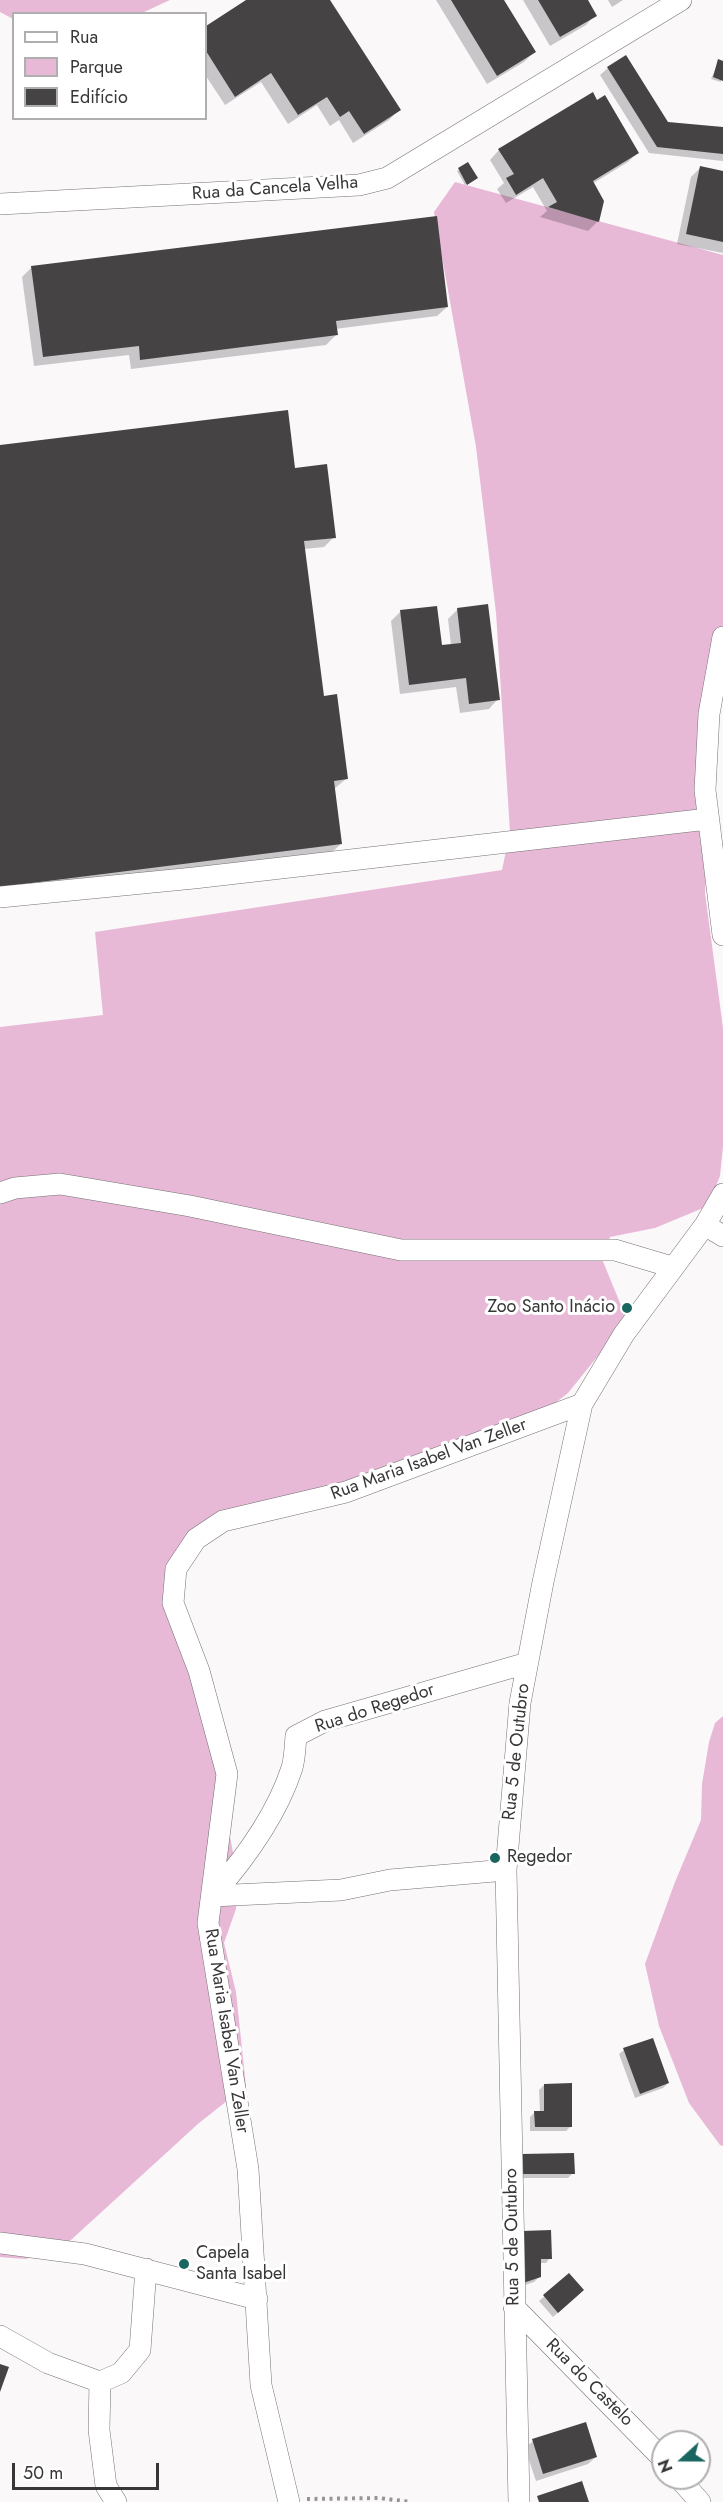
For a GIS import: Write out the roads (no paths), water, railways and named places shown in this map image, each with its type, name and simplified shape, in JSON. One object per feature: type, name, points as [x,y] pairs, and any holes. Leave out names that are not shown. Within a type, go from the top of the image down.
[{"type":"street","name":"Rua da Cancela Velha","points":[[0,204],[358,185],[387,178],[681,0]]},
{"type":"street","points":[[723,637],[709,714],[705,790],[723,935]]},
{"type":"street","points":[[0,897],[194,878],[708,819]]},
{"type":"street","points":[[0,1193],[15,1188],[60,1184],[190,1206],[401,1250],[615,1250],[672,1267]]},
{"type":"street","name":"Rua 5 de Outubro","points":[[519,2502],[506,1870],[520,1703],[582,1404],[624,1334],[705,1225],[723,1194]]},
{"type":"street","points":[[705,1225],[723,1236]]},
{"type":"street","name":"Rua Maria Isabel Van Zeller","points":[[289,2500],[261,2385],[248,2169],[208,1923],[227,1774],[199,1671],[173,1603],[176,1569],[196,1539],[223,1521],[346,1492],[582,1404]]},
{"type":"street","name":"Rua do Regedor","points":[[212,1896],[240,1865],[274,1807],[292,1767],[297,1736],[325,1721],[527,1663]]},
{"type":"street","points":[[212,1896],[341,1890],[390,1880],[506,1870]]},
{"type":"street","points":[[0,2243],[85,2254],[257,2299]]},
{"type":"street","points":[[0,2336],[48,2363],[100,2382],[121,2373],[140,2350],[146,2269]]},
{"type":"street","name":"Rua do Castelo","points":[[514,2307],[651,2447]]},
{"type":"street","points":[[100,2382],[99,2430],[106,2486],[116,2502]]},
{"type":"street","points":[[690,2490],[700,2502]]},
{"type":"place","name":"Zoo Santo Inácio","points":[[627,1308]]},
{"type":"place","name":"Regedor","points":[[495,1858]]},
{"type":"place","name":"Capela Santa Isabel","points":[[184,2264]]}]
